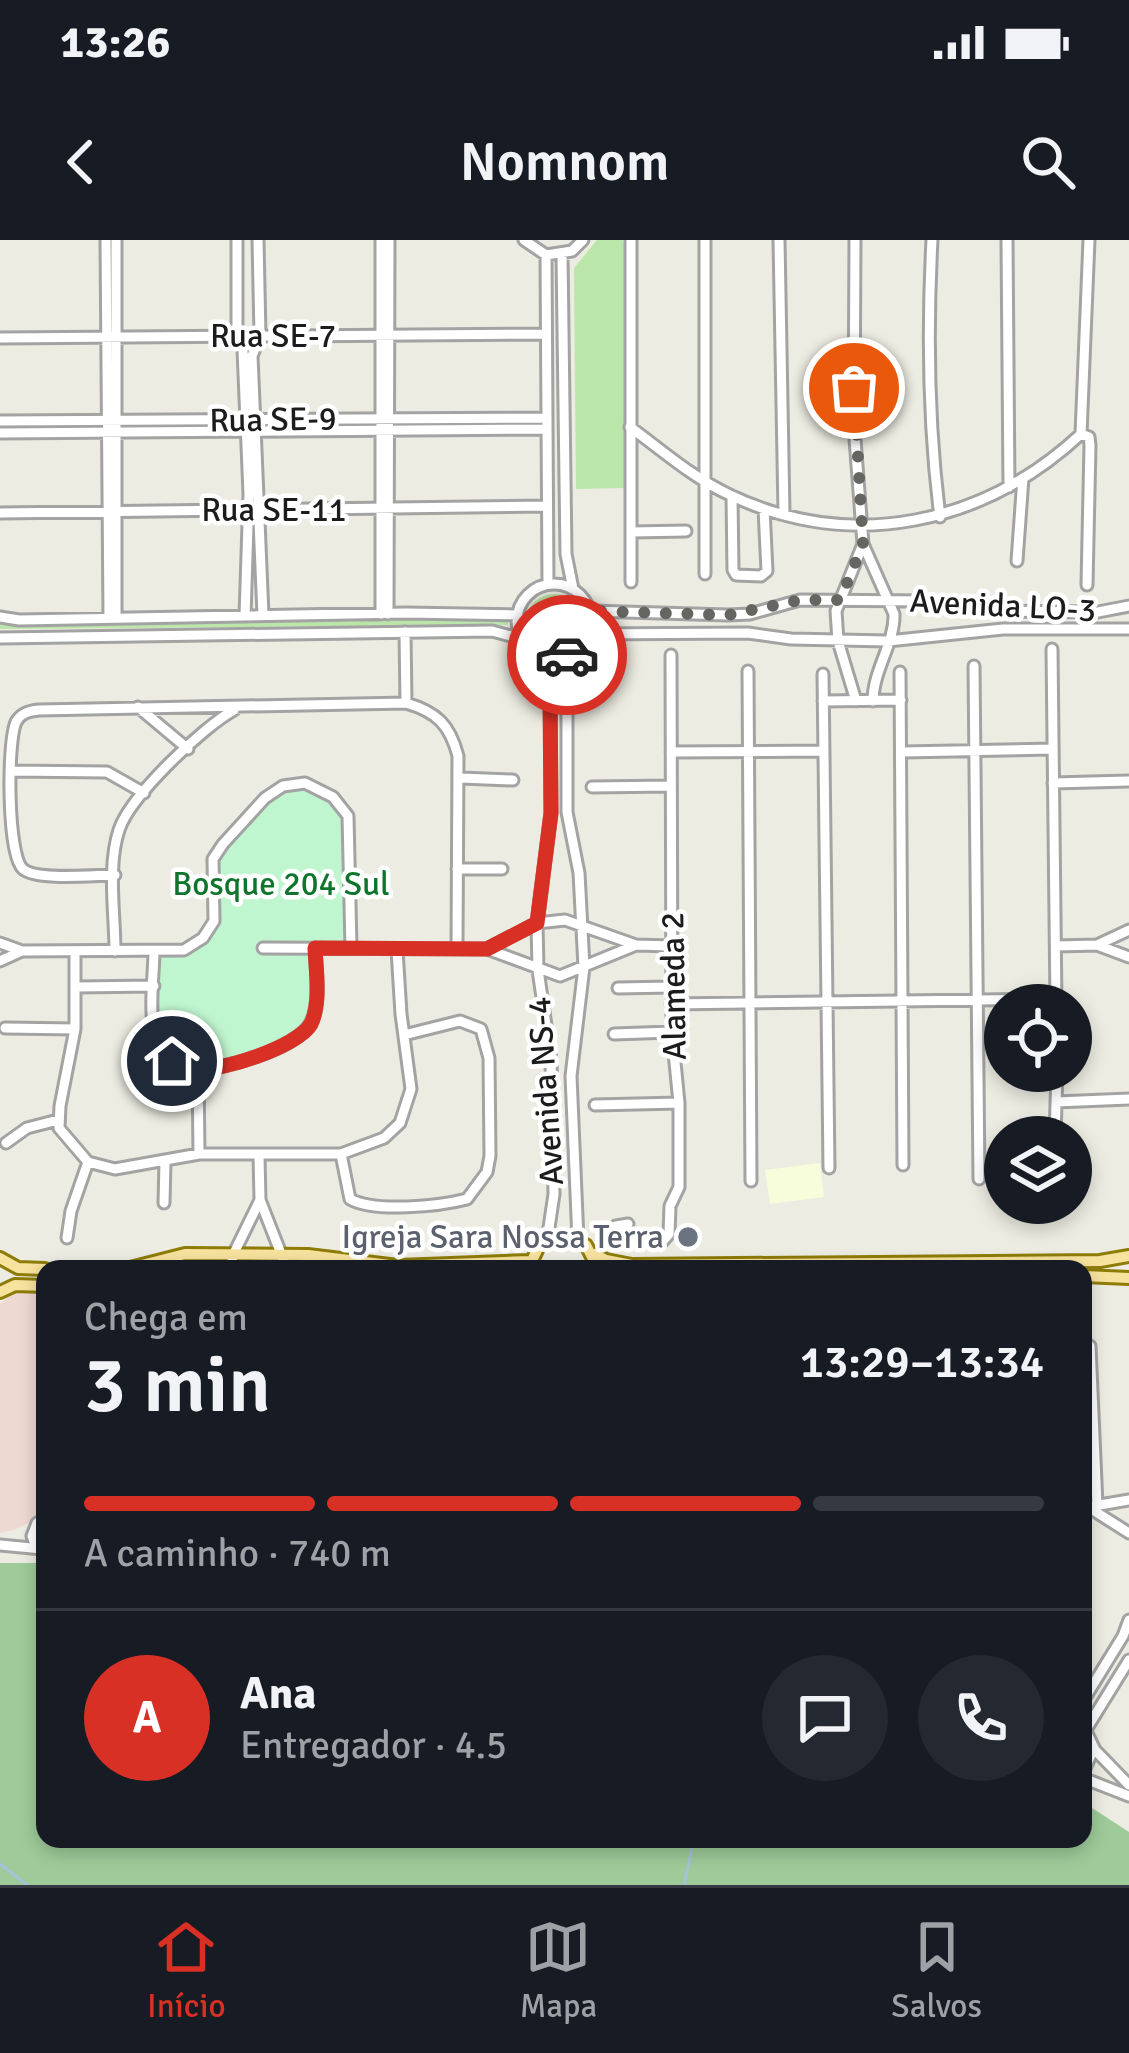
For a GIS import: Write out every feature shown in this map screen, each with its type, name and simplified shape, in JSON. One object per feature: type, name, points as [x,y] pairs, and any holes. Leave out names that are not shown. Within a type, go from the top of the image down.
[{"type":"main road","points":[[532,1260],[547,1240],[562,1237],[578,1240],[604,1260]]},
{"type":"main road","points":[[161,1260],[185,1254],[284,1254],[337,1260]]},
{"type":"main road","points":[[594,1254],[596,1260]]},
{"type":"main road","points":[[1092,1261],[1129,1256]]},
{"type":"main road","points":[[0,1258],[17,1268],[36,1269]]},
{"type":"main road","points":[[1092,1276],[1129,1278]]},
{"type":"main road","points":[[0,1292],[36,1286]]},
{"type":"street","points":[[106,240],[112,336]]},
{"type":"street","points":[[113,617],[116,240]]},
{"type":"street","points":[[237,240],[237,336],[243,350],[251,425]]},
{"type":"street","points":[[258,240],[260,336],[252,356],[251,425],[262,615]]},
{"type":"street","points":[[385,240],[385,614]]},
{"type":"street","points":[[524,240],[546,255],[562,255],[584,240]]},
{"type":"street","points":[[631,240],[632,582]]},
{"type":"street","points":[[705,240],[705,574]]},
{"type":"street","points":[[778,240],[784,513]]},
{"type":"street","points":[[856,240],[854,427],[863,544],[894,626],[875,678],[873,701]]},
{"type":"street","points":[[932,240],[927,392],[940,517]]},
{"type":"street","points":[[1007,240],[1010,487]]},
{"type":"street","points":[[1081,434],[1089,240]]},
{"type":"street","points":[[546,255],[548,584]]},
{"type":"street","points":[[0,638],[492,631],[522,639],[540,655],[568,655],[589,634],[590,611],[573,589],[566,554],[562,255]]},
{"type":"street","name":"Rua SE-7","points":[[0,338],[546,334]]},
{"type":"street","name":"Rua SE-9","points":[[0,422],[546,424]]},
{"type":"street","name":"Rua SE-9","points":[[0,433],[111,426]]},
{"type":"street","points":[[630,427],[706,483],[732,496],[764,509],[862,524],[940,517],[1010,487],[1081,434]]},
{"type":"street","points":[[1081,434],[1089,437],[1090,446],[1088,585]]},
{"type":"street","points":[[1017,561],[1023,478]]},
{"type":"street","points":[[732,496],[736,575],[761,576],[767,571],[764,509]]},
{"type":"street","name":"Rua SE-11","points":[[0,513],[547,506]]},
{"type":"street","points":[[245,616],[253,510]]},
{"type":"street","points":[[631,532],[686,531]]},
{"type":"street","points":[[856,700],[838,641],[836,611],[863,544]]},
{"type":"street","points":[[522,639],[518,615],[527,595],[548,584],[573,589]]},
{"type":"street","name":"Avenida LO-3","points":[[590,611],[728,615],[800,600],[927,601],[982,611],[1098,612],[1129,606]]},
{"type":"street","points":[[0,617],[518,615]]},
{"type":"street","name":"Avenida LO-3","points":[[589,634],[748,633],[888,641],[1003,629],[1129,629]]},
{"type":"street","points":[[405,632],[406,703]]},
{"type":"street","points":[[1052,649],[1056,984]]},
{"type":"street","name":"Avenida NS-4","points":[[540,655],[550,688],[551,813],[537,923],[550,1060],[554,1194],[547,1240]]},
{"type":"street","name":"Avenida NS-4","points":[[568,655],[567,812],[579,872],[584,967],[571,1076],[578,1240]]},
{"type":"street","name":"Alameda 2","points":[[628,1224],[616,1226],[615,1236],[662,1242],[669,1234],[670,1206],[679,1187],[679,1103],[671,1032],[671,656]]},
{"type":"street","points":[[974,666],[979,1179]]},
{"type":"street","points":[[748,671],[751,1181]]},
{"type":"street","points":[[900,672],[902,1165]]},
{"type":"street","points":[[823,674],[829,1168]]},
{"type":"street","points":[[823,701],[901,700]]},
{"type":"street","points":[[115,875],[43,875],[19,866],[13,844],[10,771],[15,725],[24,714],[139,707],[406,703],[447,725],[458,755],[457,949]]},
{"type":"street","points":[[139,707],[188,749]]},
{"type":"street","points":[[115,951],[119,828],[144,793],[210,726],[239,708]]},
{"type":"street","points":[[902,752],[1053,749]]},
{"type":"street","points":[[671,752],[824,752]]},
{"type":"street","points":[[10,771],[107,772],[144,793]]},
{"type":"street","points":[[460,778],[513,781]]},
{"type":"street","points":[[1053,783],[1129,782]]},
{"type":"street","points":[[0,944],[22,952],[184,950],[203,938],[214,921],[213,859],[251,813],[283,786],[305,783],[334,796],[349,816],[351,948]]},
{"type":"street","points":[[592,787],[671,786]]},
{"type":"street","points":[[457,869],[502,869]]},
{"type":"street","points":[[487,949],[537,923],[566,920],[636,945],[672,946]]},
{"type":"street","points":[[1097,945],[1129,930]]},
{"type":"street","points":[[263,948],[487,949],[560,976],[636,945]]},
{"type":"street","points":[[1056,946],[1097,945],[1129,957]]},
{"type":"street","points":[[154,951],[155,1030],[160,1049],[172,1061],[198,1069],[279,1049],[311,1024],[315,948]]},
{"type":"street","points":[[75,951],[75,1028],[58,1120],[68,1143],[88,1162],[115,1169],[199,1154],[341,1154],[384,1138],[400,1123],[411,1089],[397,950]]},
{"type":"street","points":[[0,962],[22,952]]},
{"type":"street","points":[[77,987],[154,986]]},
{"type":"street","points":[[618,988],[671,987]]},
{"type":"street","points":[[671,1004],[984,999]]},
{"type":"street","points":[[341,1154],[350,1198],[363,1205],[453,1203],[476,1192],[488,1172],[489,1058],[484,1035],[473,1023],[460,1021],[404,1035]]},
{"type":"street","points":[[5,1028],[75,1028]]},
{"type":"street","points":[[614,1034],[671,1032]]},
{"type":"street","points":[[198,1069],[199,1154]]},
{"type":"street","points":[[1056,1092],[1056,1116]]},
{"type":"street","points":[[1056,1102],[1129,1099]]},
{"type":"street","points":[[595,1105],[679,1103]]},
{"type":"street","points":[[6,1143],[27,1128],[58,1120]]},
{"type":"street","points":[[259,1156],[260,1200],[285,1260]]},
{"type":"street","points":[[67,1238],[70,1211],[88,1162]]},
{"type":"street","points":[[164,1203],[165,1162]]},
{"type":"street","points":[[233,1260],[260,1200]]},
{"type":"street","points":[[1092,1506],[1129,1500]]},
{"type":"street","points":[[1092,1508],[1129,1533]]},
{"type":"street","points":[[0,1542],[36,1528]]},
{"type":"street","points":[[32,1532],[36,1543]]},
{"type":"street","points":[[0,1542],[36,1548]]},
{"type":"street","points":[[1092,1687],[1129,1620]]},
{"type":"street","points":[[1092,1716],[1129,1660]]},
{"type":"street","points":[[1092,1743],[1129,1785]]},
{"type":"street","points":[[1092,1756],[1094,1748]]},
{"type":"street","points":[[1092,1780],[1129,1796]]},
{"type":"shaded area","points":[[820,1163],[824,1197],[770,1204],[765,1170]]},
{"type":"shaded area","points":[[36,1292],[36,1519],[0,1533],[0,1304],[13,1293]]},
{"type":"green space","points":[[597,240],[623,240],[627,252],[625,488],[576,489],[574,268]]},
{"type":"green space","points":[[554,594],[574,602],[582,622],[574,642],[554,650],[534,642],[526,622],[534,602]]},
{"type":"green space","points":[[508,619],[508,625],[0,629],[0,624]]},
{"type":"green space","name":"Bosque 204 Sul","points":[[283,786],[322,788],[348,816],[351,948],[315,948],[315,1007],[297,1038],[211,1068],[172,1061],[155,1031],[154,951],[184,950],[214,921],[213,859]]},
{"type":"green space","points":[[0,1563],[36,1563],[36,1848],[1092,1848],[1092,1808],[1129,1832],[1129,1885],[0,1885]]},
{"type":"waterway","points":[[684,1885],[692,1848]]},
{"type":"waterway","points":[[0,1864],[27,1885]]},
{"type":"way so far","points":[[567,655],[589,634],[590,611],[728,615],[800,600],[840,600],[863,544],[854,388]]},
{"type":"place","name":"Igreja Sara Nossa Terra","points":[[688,1237]]},
{"type":"route","points":[[172,1061],[190,1070],[211,1068],[279,1049],[297,1038],[311,1024],[315,1007],[315,948],[487,949],[537,923],[551,813],[550,688],[540,655],[567,655]]}]
